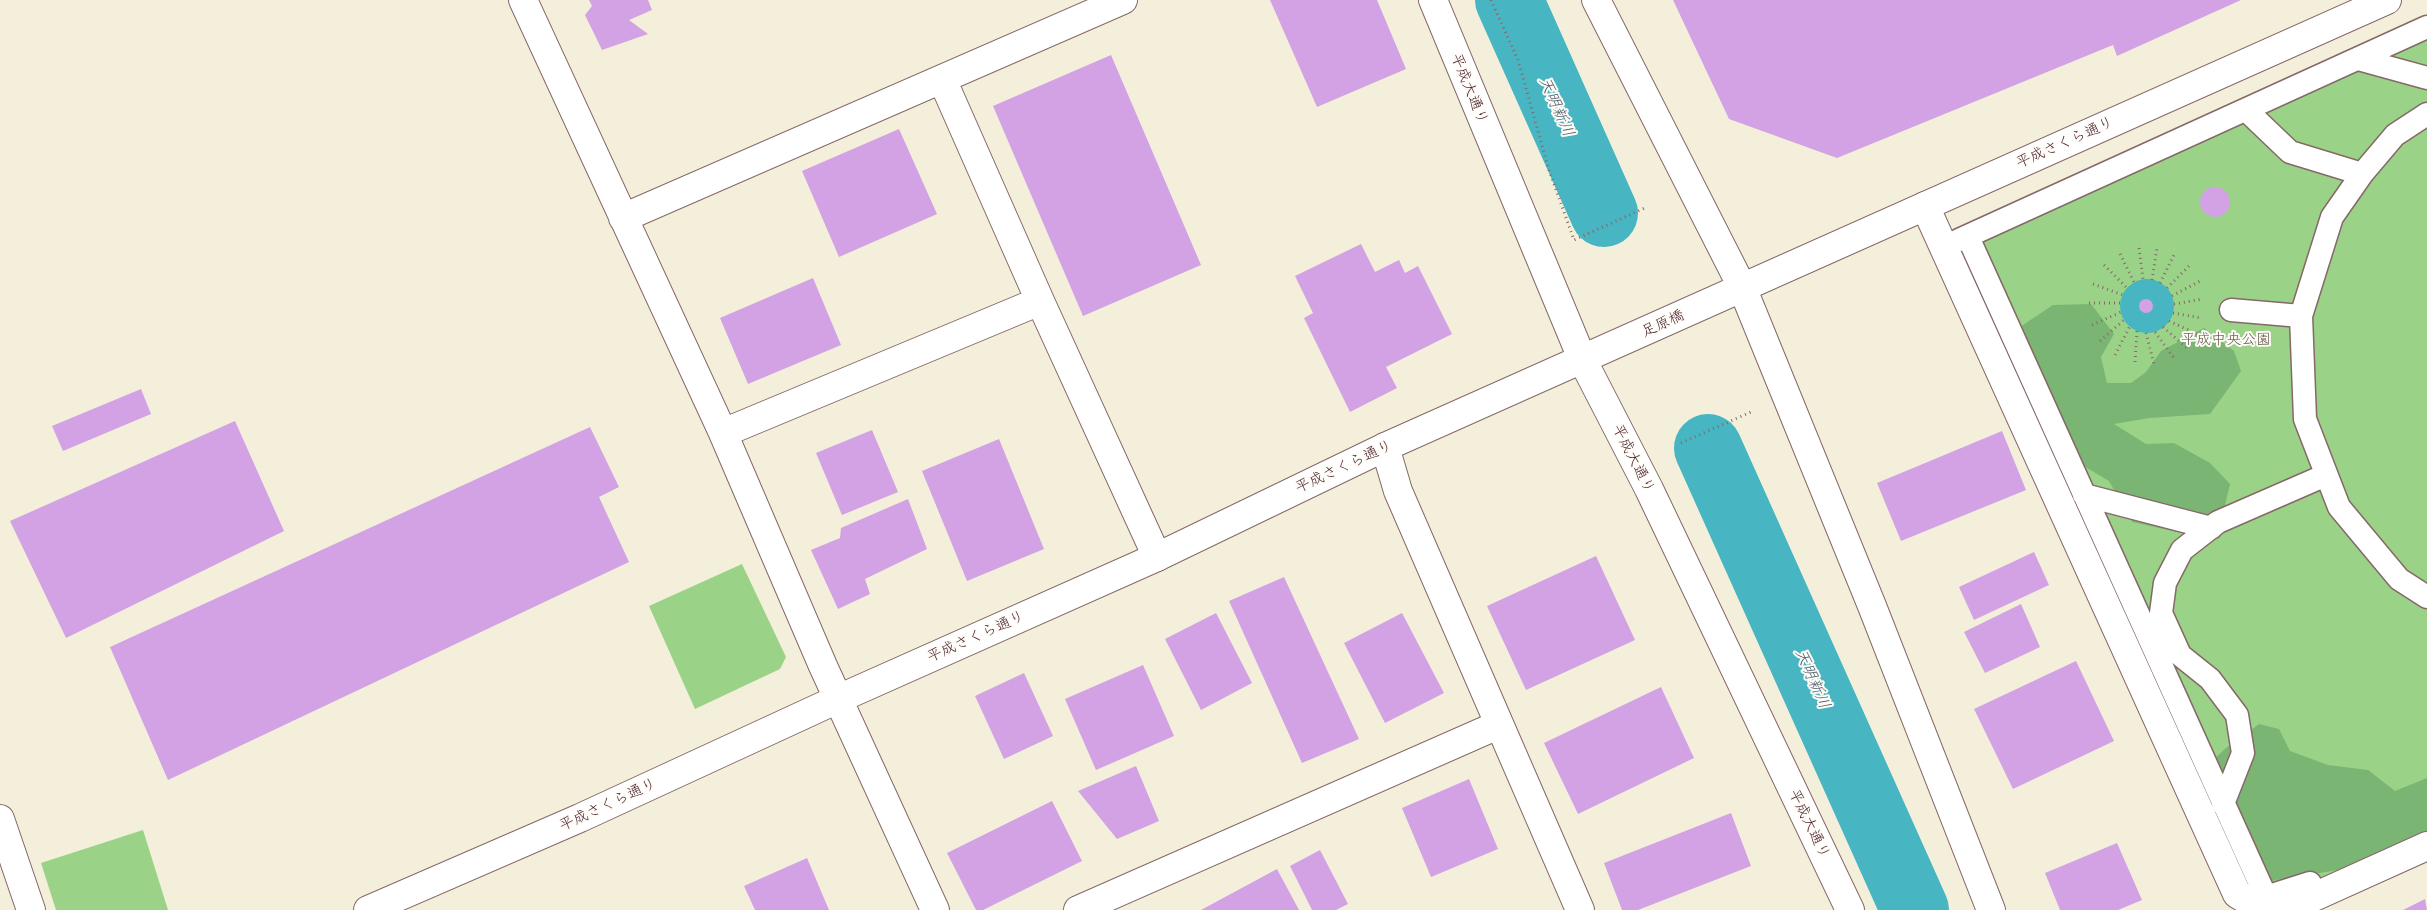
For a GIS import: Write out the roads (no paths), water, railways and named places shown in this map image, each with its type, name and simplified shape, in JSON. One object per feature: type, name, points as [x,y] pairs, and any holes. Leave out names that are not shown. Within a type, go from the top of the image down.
[{"type":"street","points":[[523,0],[723,433],[838,698],[935,910]]},
{"type":"street","points":[[623,218],[1123,0]]},
{"type":"street","name":"平成大通り","points":[[1433,0],[1583,361],[1649,489],[1850,910]]},
{"type":"street","points":[[1596,0],[1742,287],[1872,606],[1991,910]]},
{"type":"street","name":"平成さくら通り","points":[[1742,287],[2387,0]]},
{"type":"street","points":[[2310,883],[2266,897],[2084,495],[1963,239],[2427,27]]},
{"type":"street","points":[[2358,59],[2427,78]]},
{"type":"street","points":[[942,79],[1040,301],[1157,557]]},
{"type":"street","points":[[2246,110],[2290,152],[2362,174]]},
{"type":"street","points":[[2427,114],[2395,134],[2362,174],[2332,217],[2300,316],[2305,419],[2339,507],[2399,579],[2427,597]]},
{"type":"street","points":[[1925,206],[2237,894],[2264,910]]},
{"type":"street","name":"足原橋","points":[[1583,361],[1742,287]]},
{"type":"street","points":[[723,433],[1040,301]]},
{"type":"street","points":[[2230,310],[2300,316]]},
{"type":"street","name":"平成さくら通り","points":[[368,910],[580,818],[838,698],[1157,557],[1385,447],[1583,361]]},
{"type":"street","points":[[1385,447],[1398,491],[1498,725],[1580,910]]},
{"type":"street","points":[[2223,804],[2244,753],[2237,715],[2210,678],[2180,654],[2161,613],[2165,582],[2182,550],[2218,522],[2326,475]]},
{"type":"street","points":[[2084,495],[2211,528]]},
{"type":"street","points":[[1078,910],[1498,725]]},
{"type":"street","points":[[0,820],[30,910]]},
{"type":"street","points":[[2284,910],[2427,846]]},
{"type":"water","points":[[2147,279],[2157,281],[2166,287],[2172,296],[2174,306],[2172,316],[2166,325],[2157,331],[2147,333],[2137,331],[2128,325],[2122,316],[2120,306],[2122,296],[2128,287],[2137,281]]},
{"type":"waterway","name":"天明新川","points":[[1509,0],[1604,213]]},
{"type":"waterway","name":"天明新川","points":[[1708,448],[1915,910]]},
{"type":"park label","name":"平成中央公園","points":[[2226,340]]}]
